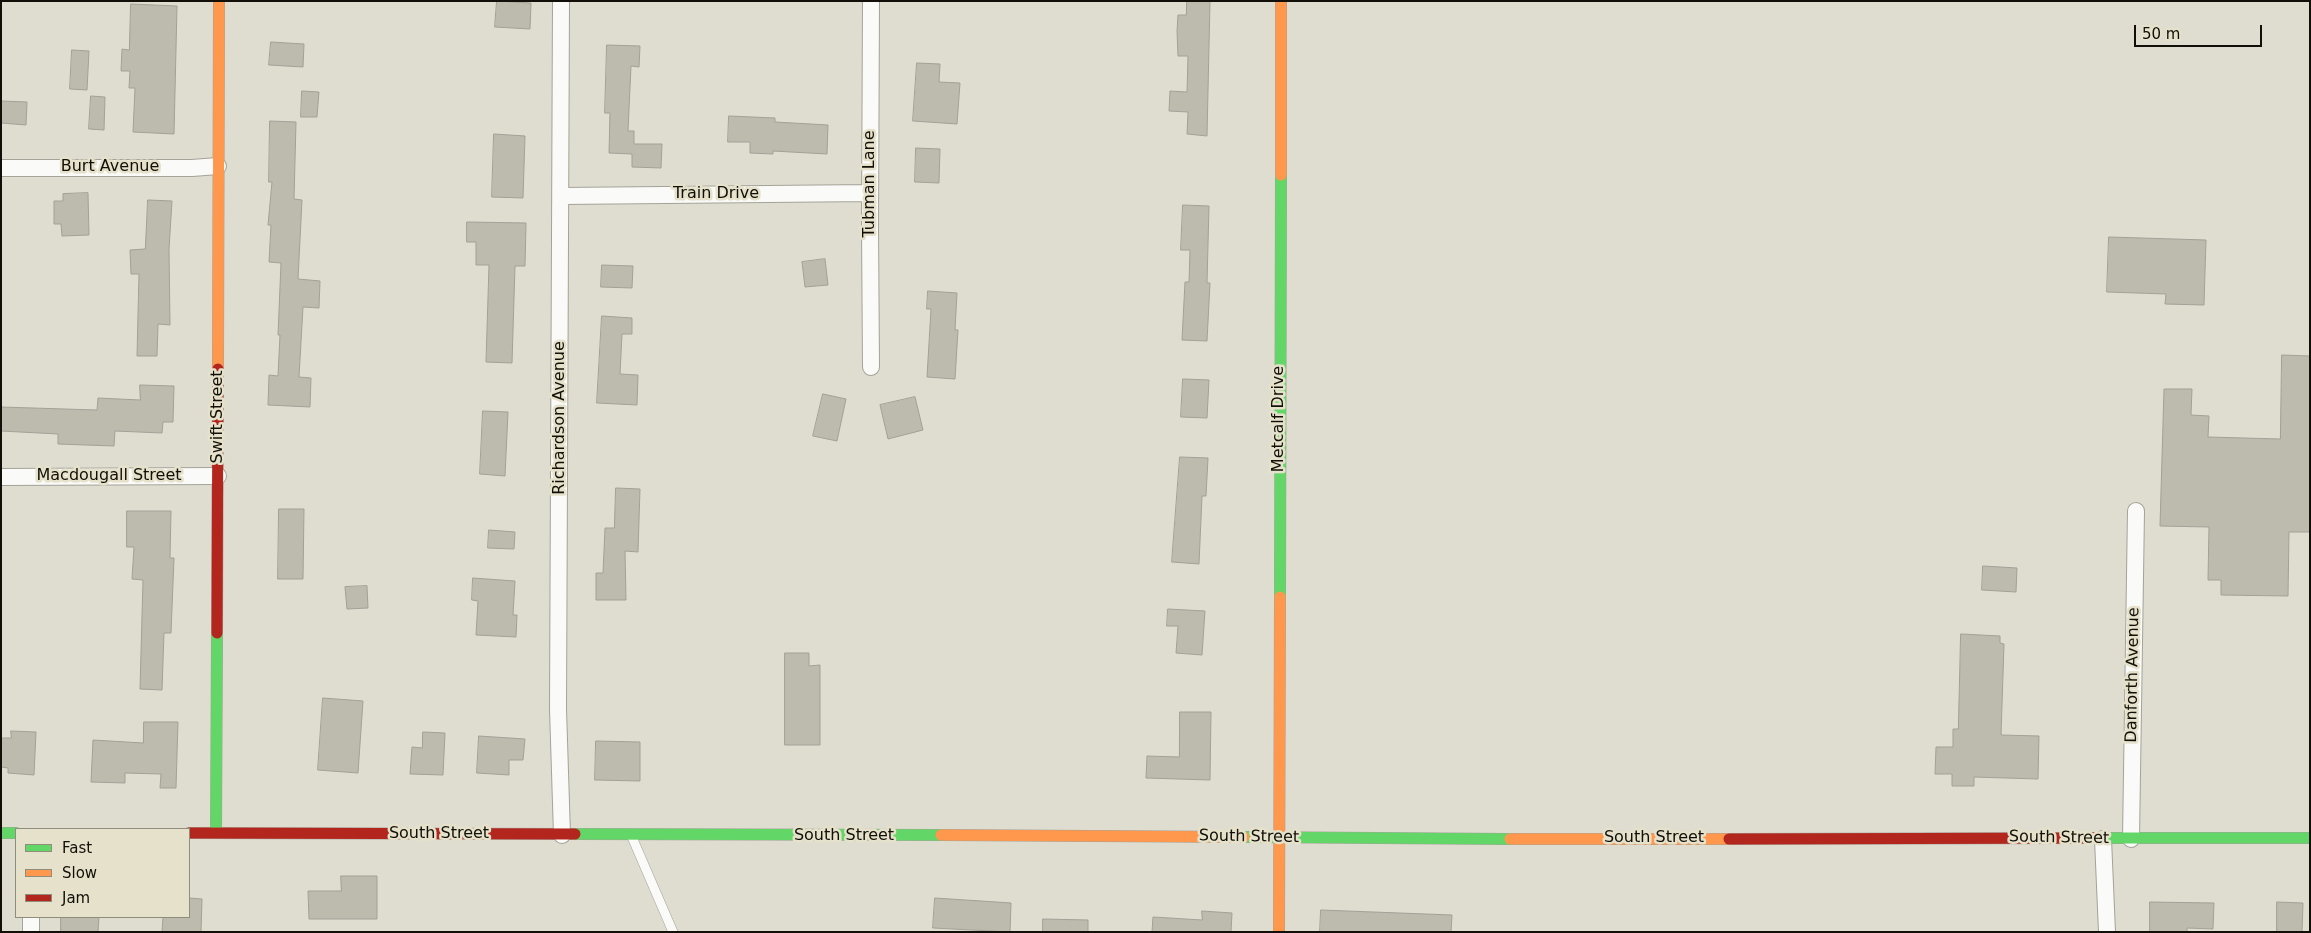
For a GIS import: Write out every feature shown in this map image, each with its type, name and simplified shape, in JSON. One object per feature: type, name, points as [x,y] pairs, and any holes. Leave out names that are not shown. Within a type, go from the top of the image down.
[{"type":"main road","name":"Swift Street","points":[[216,833],[219,1]]},
{"type":"main road","name":"Metcalf Drive","points":[[1279,932],[1281,1]]},
{"type":"main road","points":[[1,834],[15,833]]},
{"type":"main road","name":"South Street","points":[[190,833],[2310,838]]},
{"type":"street","name":"Richardson Avenue","points":[[562,1],[558,709],[562,834]]},
{"type":"street","name":"Tubman Lane","points":[[871,1],[871,367]]},
{"type":"street","name":"Burt Avenue","points":[[1,168],[192,168],[218,166]]},
{"type":"street","name":"Train Drive","points":[[562,196],[870,193]]},
{"type":"street","name":"Macdougall Street","points":[[1,477],[218,476]]},
{"type":"street","name":"Danforth Avenue","points":[[2131,839],[2136,511]]},
{"type":"street","points":[[2103,838],[2107,932]]},
{"type":"street","points":[[31,918],[31,932]]},
{"type":"lane","points":[[631,835],[673,932]]},
{"type":"building","points":[[497,1],[531,3],[530,29],[495,27]]},
{"type":"building","points":[[1187,1],[1210,1],[1207,136],[1187,134],[1188,112],[1169,111],[1170,91],[1187,92],[1188,56],[1178,56],[1177,31],[1178,15],[1186,15]]},
{"type":"building","points":[[131,4],[177,6],[174,134],[133,132],[135,88],[129,88],[130,71],[121,71],[122,49],[129,50]]},
{"type":"building","points":[[271,42],[304,44],[303,67],[269,65]]},
{"type":"building","points":[[607,45],[640,46],[639,67],[631,66],[628,131],[634,131],[634,144],[662,144],[661,168],[632,167],[632,154],[609,153],[610,113],[605,113]]},
{"type":"building","points":[[72,50],[89,51],[87,90],[70,89]]},
{"type":"building","points":[[917,63],[940,64],[939,82],[960,83],[957,124],[913,121]]},
{"type":"building","points":[[302,91],[319,92],[317,117],[301,117]]},
{"type":"building","points":[[91,96],[105,97],[104,130],[89,129]]},
{"type":"building","points":[[1,101],[27,102],[26,125],[1,123]]},
{"type":"building","points":[[729,116],[775,118],[775,122],[828,125],[827,154],[773,151],[773,154],[750,153],[750,142],[728,142]]},
{"type":"building","points":[[270,121],[296,122],[294,199],[302,200],[298,279],[320,281],[319,308],[303,307],[299,377],[311,378],[310,407],[268,405],[269,375],[278,376],[281,263],[269,262],[271,225],[268,225],[272,182],[269,182]]},
{"type":"building","points":[[494,134],[525,136],[523,198],[492,197]]},
{"type":"building","points":[[916,148],[940,149],[939,183],[915,182]]},
{"type":"building","points":[[88,193],[89,235],[62,236],[61,224],[54,224],[54,201],[63,201],[63,194]]},
{"type":"building","points":[[148,200],[172,201],[169,249],[170,325],[158,324],[157,356],[137,356],[139,274],[131,274],[130,250],[145,249]]},
{"type":"building","points":[[1183,205],[1209,206],[1207,283],[1210,283],[1207,341],[1182,340],[1185,282],[1189,282],[1190,250],[1181,250]]},
{"type":"building","points":[[467,222],[526,223],[525,266],[515,266],[512,363],[486,362],[489,265],[476,265],[476,242],[467,242]]},
{"type":"building","points":[[2109,237],[2206,240],[2204,305],[2165,304],[2166,294],[2107,292]]},
{"type":"building","points":[[825,259],[828,285],[805,287],[802,262]]},
{"type":"building","points":[[602,265],[633,266],[632,288],[601,287]]},
{"type":"building","points":[[928,291],[957,293],[955,330],[958,330],[955,379],[927,377],[931,309],[927,309]]},
{"type":"building","points":[[602,316],[632,318],[632,334],[622,334],[620,374],[638,375],[637,405],[597,403]]},
{"type":"building","points":[[2282,355],[2310,356],[2310,532],[2289,532],[2288,596],[2221,595],[2221,580],[2208,580],[2209,527],[2160,526],[2164,389],[2192,389],[2191,415],[2209,416],[2208,437],[2280,439]]},
{"type":"building","points":[[1183,379],[1209,380],[1207,418],[1181,417]]},
{"type":"building","points":[[140,385],[174,386],[173,422],[163,422],[162,433],[115,431],[114,446],[58,444],[58,434],[1,431],[1,407],[97,410],[98,398],[140,400]]},
{"type":"building","points":[[823,394],[846,399],[837,441],[813,436]]},
{"type":"building","points":[[915,397],[923,430],[888,439],[880,405]]},
{"type":"building","points":[[483,411],[508,412],[505,476],[480,474]]},
{"type":"building","points":[[1180,457],[1208,458],[1206,496],[1202,496],[1199,564],[1172,562]]},
{"type":"building","points":[[616,488],[640,489],[638,552],[625,551],[626,600],[596,600],[596,573],[603,573],[605,528],[614,528]]},
{"type":"building","points":[[279,509],[304,509],[303,579],[278,579]]},
{"type":"building","points":[[127,511],[171,511],[170,558],[174,558],[171,633],[164,633],[162,690],[140,689],[143,580],[132,579],[134,547],[127,547]]},
{"type":"building","points":[[489,530],[515,532],[514,549],[488,548]]},
{"type":"building","points":[[1983,566],[2017,568],[2016,592],[1982,590]]},
{"type":"building","points":[[473,578],[515,581],[513,615],[517,615],[516,637],[476,635],[478,601],[472,600]]},
{"type":"building","points":[[367,586],[368,608],[347,609],[345,587]]},
{"type":"building","points":[[1168,609],[1205,611],[1202,655],[1176,653],[1178,626],[1167,626]]},
{"type":"building","points":[[1961,634],[2000,636],[2000,643],[2004,644],[2001,735],[2039,736],[2038,779],[1974,777],[1974,786],[1952,786],[1952,774],[1935,774],[1936,747],[1953,747],[1953,729],[1958,729]]},
{"type":"building","points":[[785,653],[809,653],[809,666],[820,665],[820,745],[785,745]]},
{"type":"building","points":[[323,698],[363,701],[358,773],[318,770]]},
{"type":"building","points":[[1180,712],[1211,712],[1210,780],[1146,778],[1147,756],[1179,757]]},
{"type":"building","points":[[144,722],[178,722],[176,788],[160,788],[161,774],[125,773],[125,783],[91,782],[93,740],[143,743]]},
{"type":"building","points":[[11,731],[36,732],[34,775],[8,773],[8,768],[1,767],[1,738],[11,738]]},
{"type":"building","points":[[423,732],[445,733],[443,775],[410,774],[412,747],[422,748]]},
{"type":"building","points":[[479,736],[525,739],[523,760],[509,760],[509,775],[477,773]]},
{"type":"building","points":[[596,741],[640,742],[640,781],[595,780]]},
{"type":"building","points":[[341,876],[377,876],[377,919],[309,919],[308,891],[341,891]]},
{"type":"building","points":[[190,898],[202,899],[201,932],[162,932],[163,918],[190,918]]},
{"type":"building","points":[[935,898],[1011,903],[1010,932],[933,928]]},
{"type":"building","points":[[2150,902],[2214,903],[2213,929],[2187,928],[2187,932],[2150,932]]},
{"type":"building","points":[[2277,902],[2303,903],[2302,932],[2277,932]]},
{"type":"building","points":[[1321,910],[1452,915],[1451,932],[1320,932]]},
{"type":"building","points":[[1202,911],[1232,913],[1231,932],[1152,932],[1153,917],[1202,920]]},
{"type":"building","points":[[61,918],[99,918],[98,932],[61,932]]},
{"type":"building","points":[[1043,919],[1088,920],[1088,932],[1043,932]]},
{"type":"traffic: fast","points":[[1280,597],[1281,175]]},
{"type":"traffic: fast","points":[[216,833],[217,633]]},
{"type":"traffic: fast","points":[[1,833],[15,833]]},
{"type":"traffic: fast","points":[[575,834],[941,835]]},
{"type":"traffic: fast","points":[[1244,837],[1510,839]]},
{"type":"traffic: fast","points":[[2097,838],[2310,838]]},
{"type":"traffic: slow","points":[[218,369],[219,1]]},
{"type":"traffic: slow","points":[[1281,1],[1281,175]]},
{"type":"traffic: slow","points":[[1279,932],[1280,597]]},
{"type":"traffic: slow","points":[[941,835],[1244,837]]},
{"type":"traffic: slow","points":[[1510,839],[1729,839]]},
{"type":"traffic: jam","points":[[217,633],[218,369]]},
{"type":"traffic: jam","points":[[190,833],[575,834]]},
{"type":"traffic: jam","points":[[1729,839],[2097,838]]}]
